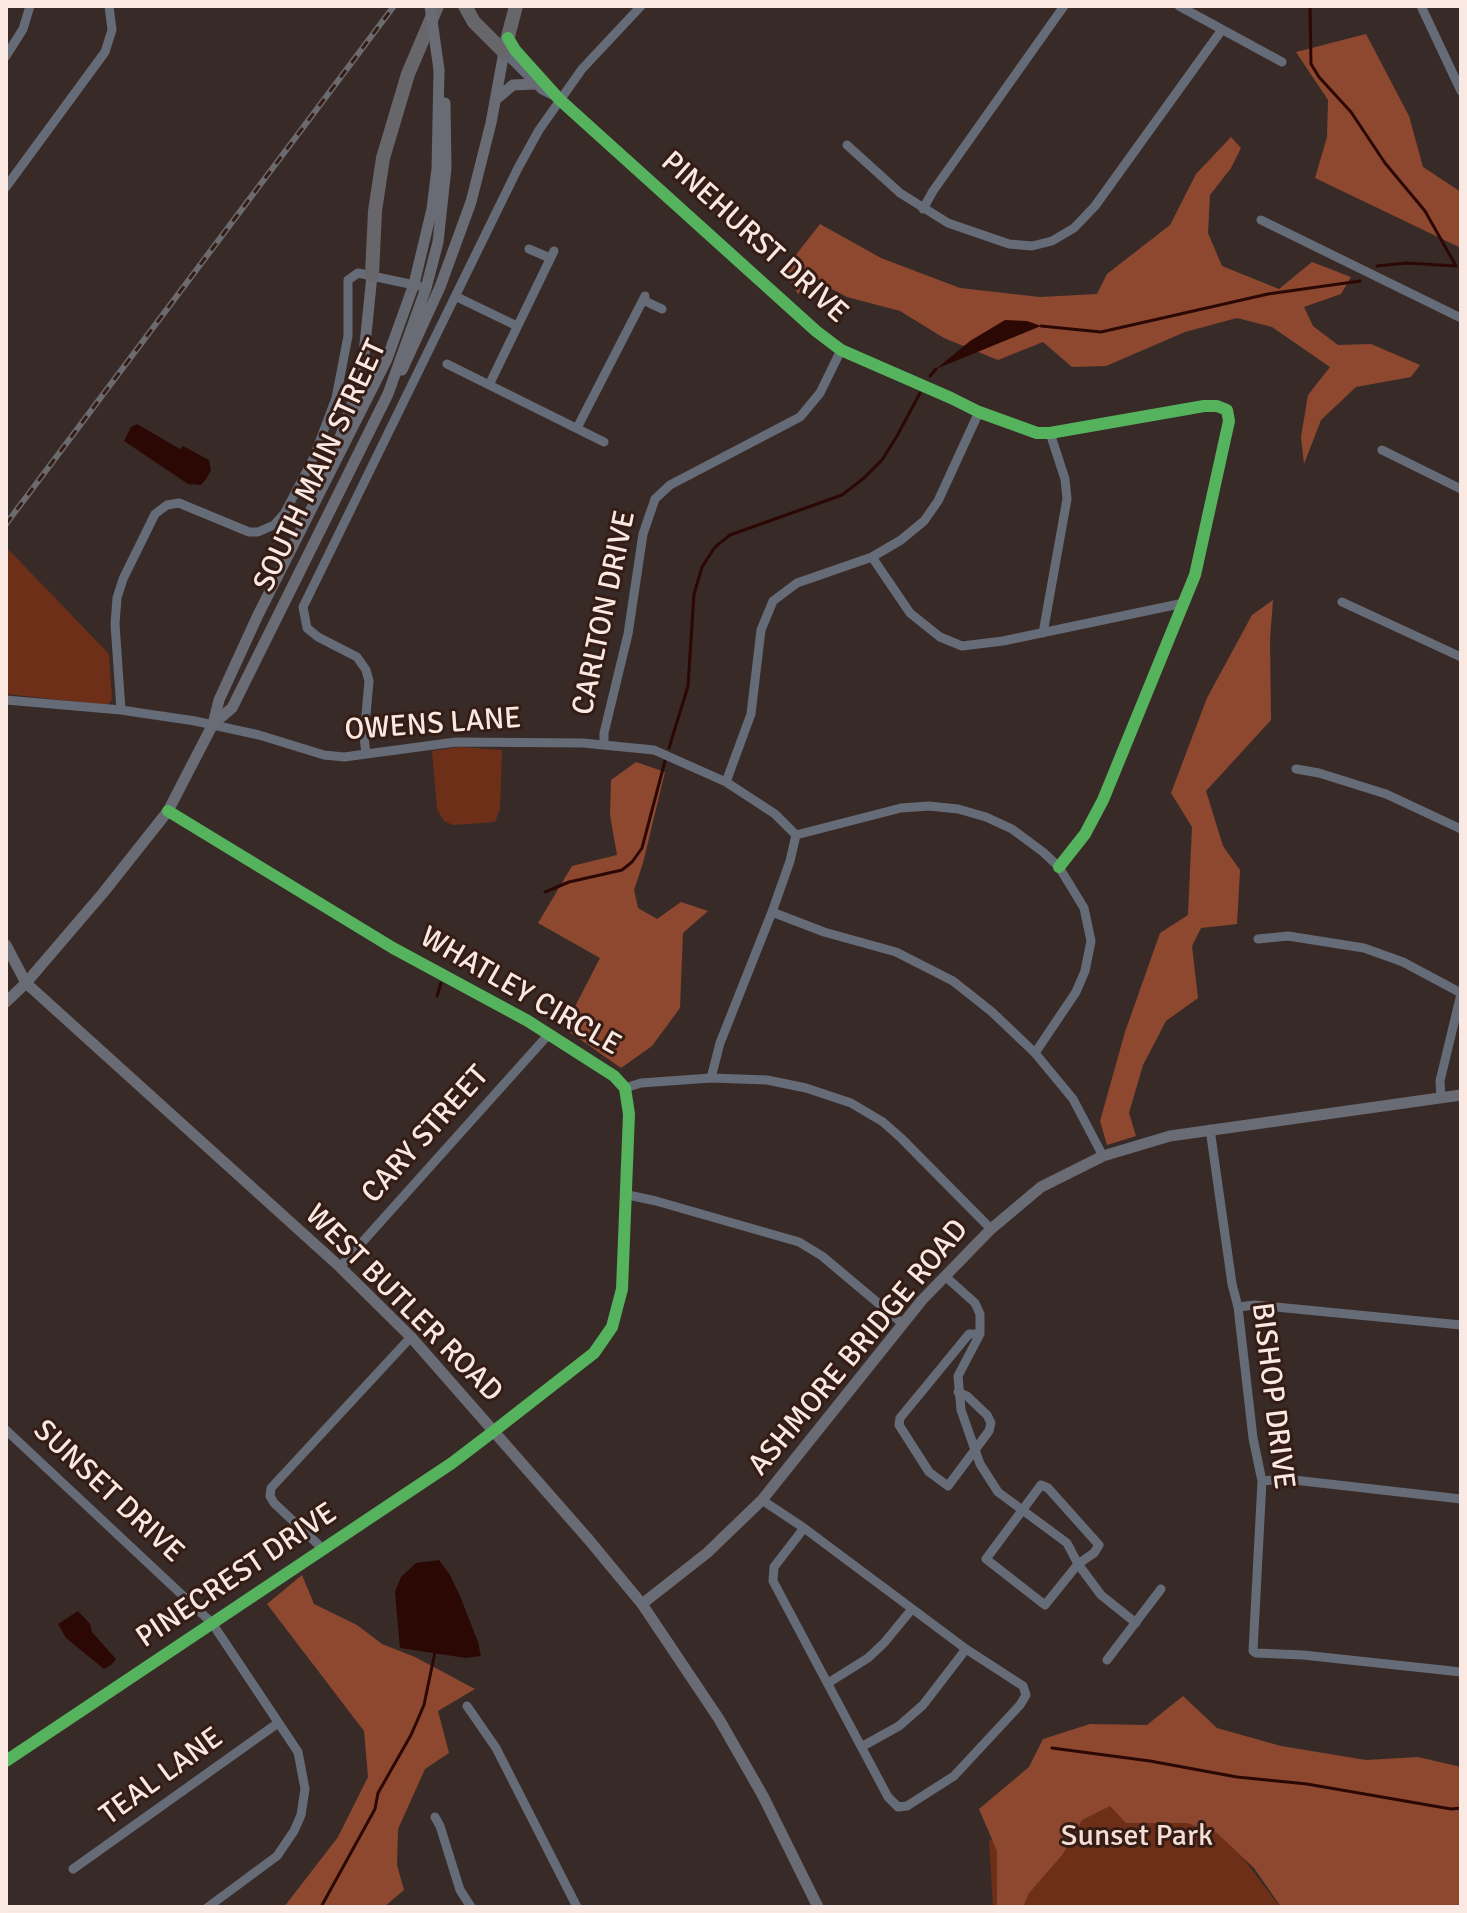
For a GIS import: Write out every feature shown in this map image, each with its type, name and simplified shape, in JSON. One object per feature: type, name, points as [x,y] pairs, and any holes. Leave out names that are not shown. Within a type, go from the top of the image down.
[{"type":"highway","points":[[372,275],[375,211],[383,158],[408,74],[437,6]]},
{"type":"highway","points":[[465,6],[474,22],[506,45],[516,6]]},
{"type":"main road","name":"SOUTH MAIN STREET","points":[[213,724],[232,708],[388,394],[426,288],[438,242],[447,134],[430,6]]},
{"type":"main road","points":[[388,394],[419,336],[461,233],[478,176],[506,45]]},
{"type":"main road","name":"SOUTH MAIN STREET","points":[[6,1002],[102,895],[168,811],[213,724],[219,700],[319,491],[387,359],[414,284],[429,224],[435,182],[439,70]]},
{"type":"main road","points":[[495,100],[513,85],[535,84]]},
{"type":"main road","points":[[319,491],[357,387],[364,354],[372,275]]},
{"type":"main road","points":[[6,945],[26,983]]},
{"type":"main road","name":"WEST BUTLER ROAD","points":[[26,983],[340,1267],[411,1337],[494,1431],[642,1604],[696,1682],[743,1758],[818,1907]]},
{"type":"main road","name":"ASHMORE BRIDGE ROAD","points":[[642,1604],[707,1553],[762,1500],[903,1324],[991,1229],[1041,1187],[1103,1156],[1170,1136],[1461,1095]]},
{"type":"street","points":[[6,56],[23,29],[30,6]]},
{"type":"street","points":[[6,187],[105,52],[112,30],[109,6]]},
{"type":"street","points":[[366,754],[364,737],[369,681],[366,670],[357,657],[307,628],[303,607],[539,130],[599,49],[641,6]]},
{"type":"street","points":[[923,209],[1064,6]]},
{"type":"street","points":[[1179,6],[1282,62]]},
{"type":"street","points":[[1421,6],[1461,91]]},
{"type":"street","points":[[847,145],[900,193],[948,223],[1009,244],[1039,245],[1064,235],[1095,206],[1221,31]]},
{"type":"street","name":"PINEHURST DRIVE","points":[[506,45],[535,84],[560,100]]},
{"type":"street","name":"PINEHURST DRIVE","points":[[506,45],[515,50],[560,100],[841,350],[979,412],[1031,431],[1050,433],[1204,406],[1227,410],[1229,421],[1202,552],[1184,603],[1103,800],[1085,834],[1059,867]]},
{"type":"street","points":[[1261,220],[1461,318]]},
{"type":"street","points":[[490,383],[552,254],[529,249]]},
{"type":"street","points":[[121,710],[115,624],[117,598],[153,518],[167,505],[179,503],[249,532],[265,530],[280,519],[313,459],[336,398],[348,336],[348,280],[358,273],[426,288]]},
{"type":"street","points":[[457,297],[517,326]]},
{"type":"street","points":[[577,428],[644,298],[662,309]]},
{"type":"street","name":"CARLTON DRIVE","points":[[604,744],[628,634],[643,534],[655,499],[670,485],[800,417],[820,393],[841,350]]},
{"type":"street","points":[[447,364],[604,442]]},
{"type":"street","points":[[726,782],[751,714],[761,630],[767,610],[783,591],[797,583],[872,557],[913,531],[931,513],[979,412]]},
{"type":"street","points":[[1043,633],[1067,499],[1065,479],[1050,433]]},
{"type":"street","points":[[1382,450],[1461,489]]},
{"type":"street","points":[[872,557],[910,613],[950,643],[974,646],[1184,603]]},
{"type":"street","points":[[1342,602],[1461,657]]},
{"type":"street","name":"OWENS LANE","points":[[6,700],[121,710],[213,724],[324,755],[344,757],[456,742],[604,744],[654,750],[726,782],[775,814],[796,835]]},
{"type":"street","points":[[1296,769],[1386,794],[1461,829]]},
{"type":"street","points":[[711,1078],[720,1043],[772,912],[796,835],[920,806],[950,808],[986,817],[1012,829],[1059,867],[1087,916],[1090,950],[1076,992],[1035,1053]]},
{"type":"street","name":"WHATLEY CIRCLE","points":[[168,811],[384,942],[528,1021],[601,1066],[625,1088],[629,1114],[628,1195],[622,1289],[616,1316],[608,1335],[589,1358],[494,1431]]},
{"type":"street","points":[[772,912],[824,932],[896,952],[930,967],[974,997],[1035,1053],[1073,1099],[1103,1156]]},
{"type":"street","points":[[1258,939],[1288,936],[1364,948],[1403,962],[1461,993],[1440,1081],[1441,1098]]},
{"type":"street","name":"CARY STREET","points":[[340,1267],[548,1035]]},
{"type":"street","points":[[625,1088],[641,1083],[711,1078],[785,1083],[836,1098],[864,1110],[901,1138],[991,1229]]},
{"type":"street","name":"BISHOP DRIVE","points":[[1210,1129],[1238,1307],[1253,1438],[1262,1481],[1256,1614],[1251,1647],[1256,1653],[1461,1672]]},
{"type":"street","points":[[628,1195],[670,1204],[799,1242],[822,1256],[903,1324]]},
{"type":"street","points":[[946,1277],[975,1303],[980,1314],[980,1334],[958,1376],[961,1410],[980,1464],[998,1492],[1067,1543],[1101,1595],[1136,1623]]},
{"type":"street","points":[[1238,1307],[1255,1305],[1461,1325]]},
{"type":"street","points":[[958,1392],[987,1415],[991,1423],[989,1431],[948,1486],[929,1472],[899,1425],[900,1418],[969,1334],[980,1334]]},
{"type":"street","points":[[323,1549],[274,1503],[270,1496],[271,1488],[411,1337]]},
{"type":"street","name":"SUNSET DRIVE","points":[[6,1430],[212,1623],[291,1738],[303,1767],[304,1798],[298,1823],[277,1856],[208,1907]]},
{"type":"street","name":"PINECREST DRIVE","points":[[6,1761],[452,1463],[494,1431]]},
{"type":"street","points":[[1262,1481],[1285,1479],[1461,1499]]},
{"type":"street","points":[[1041,1485],[1048,1488],[1099,1545],[1094,1553],[1078,1564],[1045,1605],[986,1559],[1041,1485]]},
{"type":"street","points":[[762,1500],[804,1528],[966,1649],[1023,1686],[1026,1695],[954,1776],[907,1806],[898,1807],[888,1797],[773,1581],[774,1567],[804,1528]]},
{"type":"street","points":[[1107,1660],[1161,1589]]},
{"type":"street","points":[[828,1683],[868,1658],[912,1609]]},
{"type":"street","points":[[863,1746],[899,1726],[923,1705],[966,1649]]},
{"type":"street","points":[[467,1706],[496,1748],[577,1907]]},
{"type":"street","name":"TEAL LANE","points":[[73,1869],[278,1723]]},
{"type":"street","points":[[435,1817],[460,1890],[471,1907]]},
{"type":"green space","points":[[6,547],[109,654],[112,699],[108,705],[6,694]]},
{"type":"green space","points":[[460,747],[502,750],[500,809],[495,822],[453,825],[444,821],[437,809],[432,751]]},
{"type":"green space","name":"Sunset Park","points":[[1158,1745],[1280,1907],[993,1907],[989,1841]]},
{"type":"shaded area","points":[[1366,34],[1409,116],[1423,167],[1461,192],[1461,248],[1315,178],[1327,137],[1328,100],[1296,52]]},
{"type":"shaded area","points":[[1231,137],[1241,148],[1231,168],[1210,195],[1208,233],[1222,266],[1279,289],[1312,262],[1351,277],[1341,294],[1304,307],[1313,326],[1338,345],[1371,344],[1420,365],[1411,377],[1356,387],[1321,420],[1304,464],[1301,437],[1308,395],[1330,367],[1272,327],[1237,318],[1185,332],[1106,366],[1072,367],[1043,342],[998,360],[944,338],[900,311],[847,297],[813,279],[798,294],[784,270],[820,224],[881,258],[960,288],[1040,297],[1097,294],[1107,274],[1170,225],[1196,174]]},
{"type":"shaded area","points":[[1005,320],[1027,321],[1041,326],[936,369],[970,341]]},
{"type":"shaded area","points":[[137,424],[180,449],[183,446],[209,460],[211,470],[201,485],[188,484],[124,441],[131,427]]},
{"type":"shaded area","points":[[1273,600],[1271,720],[1206,791],[1223,846],[1240,870],[1237,924],[1201,928],[1192,946],[1198,998],[1166,1021],[1143,1065],[1129,1113],[1136,1136],[1107,1145],[1100,1121],[1125,1032],[1160,933],[1188,915],[1192,827],[1171,793],[1207,698],[1252,615]]},
{"type":"shaded area","points":[[636,762],[665,772],[634,890],[638,908],[657,919],[681,902],[708,911],[683,933],[680,1008],[652,1046],[621,1068],[564,1028],[600,958],[538,923],[572,866],[617,855],[610,815],[611,780]]},
{"type":"shaded area","points":[[439,1560],[460,1596],[481,1656],[466,1658],[400,1648],[395,1592],[401,1577],[416,1563]]},
{"type":"shaded area","points":[[302,1575],[314,1604],[357,1625],[382,1644],[415,1657],[475,1689],[438,1711],[449,1753],[425,1769],[398,1829],[397,1865],[404,1890],[384,1907],[284,1907],[338,1837],[368,1777],[364,1731],[267,1604]]},
{"type":"shaded area","points":[[78,1611],[116,1659],[104,1669],[66,1638],[58,1624]]},
{"type":"shaded area","points":[[1183,1696],[1217,1728],[1281,1746],[1366,1760],[1418,1757],[1461,1767],[1461,1907],[1281,1907],[1254,1868],[1217,1833],[1187,1823],[1126,1823],[1110,1806],[1082,1820],[1063,1854],[1029,1893],[1023,1907],[997,1907],[997,1851],[979,1809],[1029,1767],[1043,1739],[1090,1724],[1147,1725]]},
{"type":"waterway","points":[[1310,6],[1311,64],[1425,211],[1456,266],[1407,263],[1377,266]]},
{"type":"waterway","points":[[1041,326],[1101,332],[1268,294],[1360,281]]},
{"type":"waterway","points":[[930,376],[936,369]]},
{"type":"waterway","points":[[669,748],[688,686],[694,594],[702,567],[715,547],[730,535],[842,495],[882,460],[920,393]]},
{"type":"waterway","points":[[545,892],[569,882],[622,870],[632,862],[642,848],[665,761]]},
{"type":"waterway","points":[[437,996],[441,983]]},
{"type":"waterway","points":[[321,1907],[375,1809],[378,1793],[411,1735],[424,1705],[435,1652]]},
{"type":"waterway","points":[[1052,1748],[1237,1777],[1307,1784],[1451,1809],[1461,1808]]},
{"type":"railway","points":[[6,524],[394,6]]},
{"type":"cycle path","points":[[508,38],[560,100],[816,331],[841,350],[979,412],[1037,433],[1204,406],[1227,410],[1229,421],[1195,575],[1103,800],[1085,834],[1059,867]]},
{"type":"cycle path","points":[[6,1761],[452,1463],[494,1431],[594,1353],[612,1327],[622,1289],[629,1114],[625,1088],[614,1076],[528,1021],[393,948],[168,811]]}]
